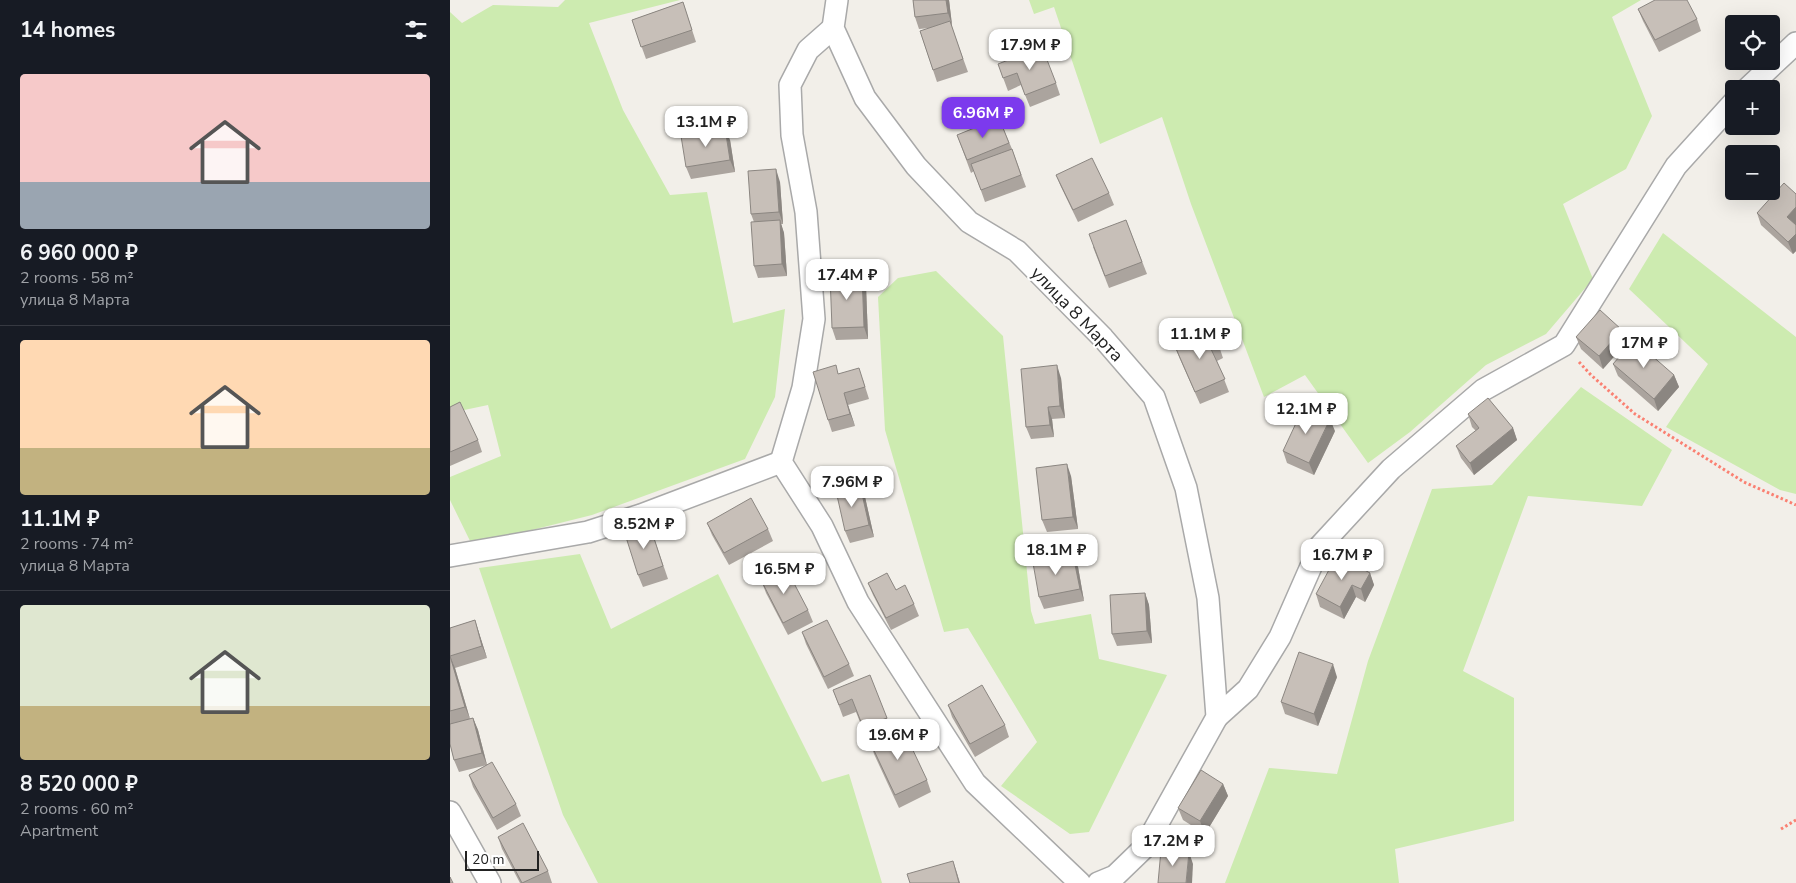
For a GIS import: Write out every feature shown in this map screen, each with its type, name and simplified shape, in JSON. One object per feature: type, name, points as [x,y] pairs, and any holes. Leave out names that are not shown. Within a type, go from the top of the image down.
[{"type":"street","points":[[837,0],[833,28],[808,50],[790,85],[792,135],[806,212],[814,319],[803,388],[781,462],[822,526],[858,602],[975,783],[1080,883]]},
{"type":"street","name":"улица 8 Марта","points":[[833,28],[865,98],[916,166],[969,222],[1017,251],[1103,338],[1154,397],[1186,488],[1208,598],[1217,717]]},
{"type":"street","points":[[1757,80],[1796,43]]},
{"type":"street","points":[[1098,883],[1115,876],[1144,848],[1217,717],[1248,689],[1280,637],[1320,546],[1391,469],[1483,390],[1564,346],[1676,166],[1725,112]]},
{"type":"street","points":[[450,556],[588,532],[641,515],[781,462]]},
{"type":"street","points":[[450,812],[490,883]]},
{"type":"path","points":[[1564,346],[1590,375],[1635,414],[1744,482],[1796,505]]},
{"type":"path","points":[[1781,829],[1796,820]]},
{"type":"green space","points":[[565,0],[680,0],[589,23],[623,110],[670,195],[707,192],[733,323],[785,309],[775,397],[745,459],[592,515],[472,545],[450,500],[450,477],[501,456],[488,405],[450,413],[450,12],[462,23],[493,5],[558,7]]},
{"type":"green space","points":[[1029,0],[1641,0],[1612,17],[1652,116],[1626,169],[1563,204],[1593,279],[1546,334],[1486,365],[1410,432],[1368,463],[1305,375],[1264,397],[1191,204],[1162,117],[1100,144],[1054,7],[1034,14]]},
{"type":"green space","points":[[1663,233],[1796,337],[1796,494],[1780,490],[1666,427],[1708,364],[1629,289]]},
{"type":"green space","points":[[936,271],[1003,336],[1031,611],[1035,624],[1091,614],[1099,659],[1167,675],[1089,832],[1070,834],[1001,786],[1037,742],[968,628],[944,632],[885,430],[878,297],[898,278]]},
{"type":"green space","points":[[1581,387],[1672,450],[1642,506],[1528,496],[1463,671],[1514,698],[1514,821],[1395,849],[1399,883],[1225,883],[1269,768],[1337,774],[1368,661],[1432,489],[1492,485]]},
{"type":"green space","points":[[580,554],[611,629],[718,574],[822,782],[849,774],[882,883],[598,883],[563,815],[479,568]]},
{"type":"building","points":[[913,0],[946,0],[948,13],[915,17]]},
{"type":"building","points":[[1655,0],[1687,0],[1697,19],[1655,40],[1638,9]]},
{"type":"building","points":[[683,2],[692,30],[641,47],[632,20]]},
{"type":"building","points":[[950,21],[963,59],[933,70],[920,31]]},
{"type":"building","points":[[1042,47],[1056,83],[1025,95],[1017,73],[1003,78],[998,64]]},
{"type":"building","points":[[999,118],[1009,143],[967,160],[957,135]]},
{"type":"building","points":[[725,128],[730,160],[686,167],[681,136]]},
{"type":"building","points":[[1012,149],[1021,175],[981,190],[971,164]]},
{"type":"building","points":[[1092,158],[1109,193],[1073,210],[1056,175]]},
{"type":"building","points":[[776,169],[779,212],[751,214],[748,171]]},
{"type":"building","points":[[1784,183],[1796,194],[1796,207],[1787,217],[1796,225],[1796,234],[1788,242],[1757,213],[1769,200],[1780,200],[1780,187]]},
{"type":"building","points":[[780,220],[782,264],[754,266],[751,222]]},
{"type":"building","points":[[1126,220],[1142,262],[1105,276],[1089,234]]},
{"type":"building","points":[[862,274],[864,327],[832,328],[830,275]]},
{"type":"building","points":[[1600,310],[1622,330],[1599,356],[1576,337]]},
{"type":"building","points":[[1211,328],[1219,346],[1211,349],[1225,379],[1195,392],[1174,344]]},
{"type":"building","points":[[1634,340],[1674,375],[1654,399],[1613,364]]},
{"type":"building","points":[[836,365],[838,374],[859,368],[865,387],[844,393],[850,414],[828,420],[813,372]]},
{"type":"building","points":[[1057,365],[1060,406],[1048,407],[1050,425],[1026,427],[1021,369]]},
{"type":"building","points":[[1488,398],[1513,428],[1470,463],[1456,446],[1479,428],[1468,414]]},
{"type":"building","points":[[460,402],[478,440],[450,452],[450,407]]},
{"type":"building","points":[[1304,406],[1330,419],[1309,463],[1283,451]]},
{"type":"building","points":[[1067,464],[1073,517],[1042,520],[1036,468]]},
{"type":"building","points":[[860,485],[869,525],[845,531],[836,491]]},
{"type":"building","points":[[751,498],[768,529],[724,553],[707,523]]},
{"type":"building","points":[[650,526],[663,566],[638,575],[625,534]]},
{"type":"building","points":[[1073,555],[1080,589],[1039,597],[1033,563]]},
{"type":"building","points":[[1337,555],[1370,573],[1361,589],[1352,585],[1340,607],[1316,594]]},
{"type":"building","points":[[786,568],[808,610],[783,623],[761,580]]},
{"type":"building","points":[[887,573],[896,590],[905,585],[914,604],[886,618],[868,583]]},
{"type":"building","points":[[1145,593],[1147,631],[1112,634],[1110,595]]},
{"type":"building","points":[[475,620],[482,646],[450,656],[450,628]]},
{"type":"building","points":[[827,620],[849,664],[824,677],[802,632]]},
{"type":"building","points":[[1299,652],[1333,664],[1314,714],[1281,702]]},
{"type":"building","points":[[450,656],[465,707],[450,711]]},
{"type":"building","points":[[870,675],[887,718],[863,727],[852,699],[839,705],[833,690]]},
{"type":"building","points":[[982,685],[1005,725],[970,744],[948,705]]},
{"type":"building","points":[[473,718],[482,753],[454,760],[450,744],[450,724]]},
{"type":"building","points":[[902,727],[927,780],[895,795],[870,742]]},
{"type":"building","points":[[492,762],[516,804],[493,818],[469,775]]},
{"type":"building","points":[[1201,770],[1223,784],[1200,821],[1178,808]]},
{"type":"building","points":[[523,823],[548,871],[522,883],[498,837]]},
{"type":"building","points":[[1161,850],[1189,852],[1186,883],[1158,883]]},
{"type":"building","points":[[953,861],[959,883],[910,883],[907,874]]}]
